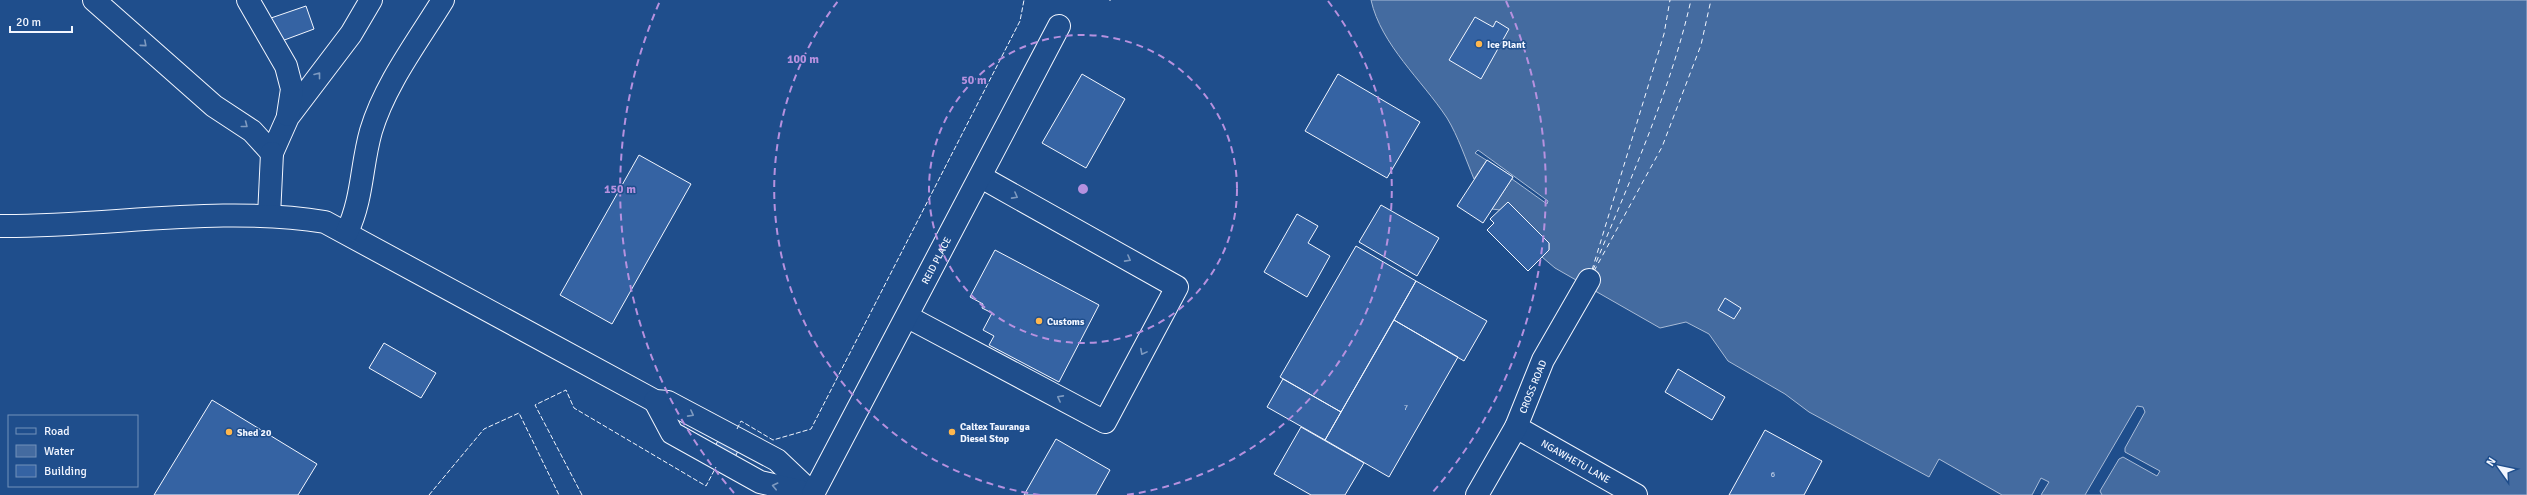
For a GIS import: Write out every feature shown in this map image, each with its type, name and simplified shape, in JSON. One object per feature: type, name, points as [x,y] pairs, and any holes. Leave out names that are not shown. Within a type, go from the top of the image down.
[{"type":"street","points":[[94,0],[214,106],[252,131],[272,153]]},
{"type":"street","points":[[248,0],[286,66],[292,89],[288,117]]},
{"type":"street","points":[[269,216],[272,153],[288,117],[351,34],[371,0]]},
{"type":"street","points":[[347,232],[356,212],[374,124],[399,72],[443,0]]},
{"type":"street","name":"REID PLACE","points":[[813,495],[908,317],[1059,26]]},
{"type":"street","points":[[908,317],[1105,422],[1178,287],[981,177]]},
{"type":"street","points":[[0,226],[269,216],[325,222],[347,232],[655,402],[668,402],[777,460],[813,495]]},
{"type":"street","name":"CROSS ROAD","points":[[1477,495],[1516,427],[1543,360],[1557,335],[1583,277]]},
{"type":"street","name":"NGAWHETU LANE","points":[[1516,427],[1636,495]]},
{"type":"water","points":[[1371,0],[2527,0],[2527,495],[2041,495],[2049,482],[2041,478],[2032,495],[2002,495],[1939,459],[1929,477],[1809,412],[1785,394],[1728,361],[1709,334],[1686,322],[1660,328],[1555,268],[1542,257],[1549,250],[1549,243],[1508,202],[1500,210],[1492,209],[1513,177],[1487,160],[1474,179],[1447,118],[1393,47],[1376,16]]},
{"type":"pier","points":[[1478,150],[1548,201],[1547,204],[1512,179],[1513,177],[1475,153]]},
{"type":"pier","points":[[2137,406],[2143,407],[2145,412],[2125,448],[2125,452],[2160,471],[2157,476],[2123,457],[2119,459],[2100,491],[2102,495],[2085,495]]},
{"type":"building","points":[[306,6],[314,29],[279,42],[271,18]]},
{"type":"building","name":"Ice Plant","points":[[1475,17],[1493,27],[1496,21],[1509,29],[1481,79],[1449,60]]},
{"type":"building","points":[[1082,74],[1125,99],[1086,168],[1042,143]]},
{"type":"building","points":[[1338,74],[1420,122],[1387,178],[1305,131]]},
{"type":"building","points":[[639,155],[691,184],[612,324],[560,295]]},
{"type":"building","points":[[1487,160],[1513,177],[1483,223],[1457,206]]},
{"type":"building","points":[[1508,202],[1549,243],[1549,250],[1528,271],[1487,230],[1494,223],[1490,219]]},
{"type":"building","points":[[1381,205],[1439,238],[1417,276],[1359,242]]},
{"type":"building","points":[[1297,214],[1318,226],[1308,243],[1330,256],[1307,297],[1264,272]]},
{"type":"building","points":[[1356,246],[1416,281],[1341,412],[1280,377]]},
{"type":"building","name":"Customs","points":[[995,250],[1099,305],[1059,382],[989,345],[994,336],[983,330],[992,313],[982,308],[983,304],[970,297]]},
{"type":"building","points":[[1416,281],[1487,321],[1464,361],[1394,320]]},
{"type":"building","points":[[1725,298],[1741,308],[1734,319],[1718,310]]},
{"type":"building","points":[[1394,320],[1458,357],[1389,477],[1325,440]]},
{"type":"building","points":[[384,343],[436,373],[421,398],[369,368]]},
{"type":"building","points":[[1678,369],[1725,397],[1712,420],[1665,392]]},
{"type":"building","points":[[1283,379],[1341,412],[1325,440],[1267,407]]},
{"type":"building","name":"Shed 20","points":[[212,400],[317,464],[298,495],[154,495]]},
{"type":"building","points":[[1301,427],[1364,463],[1345,495],[1311,495],[1274,474]]},
{"type":"building","points":[[1765,430],[1822,461],[1804,495],[1729,495]]},
{"type":"building","points":[[719,439],[739,449],[733,461],[712,451]]},
{"type":"building","points":[[1056,439],[1110,470],[1096,495],[1024,495]]},
{"type":"ferry route","points":[[1592,270],[1664,34],[1670,0]]},
{"type":"ferry route","points":[[1593,270],[1648,137],[1672,69],[1691,0]]},
{"type":"ferry route","points":[[1594,271],[1662,147],[1701,45],[1711,0]]},
{"type":"fence","points":[[737,429],[741,421],[773,440],[811,429],[1020,21],[1024,0]]},
{"type":"fence","points":[[582,495],[535,405],[566,390],[574,408],[706,486],[716,467]]},
{"type":"fence","points":[[429,495],[484,429],[519,413],[559,495]]},
{"type":"place","name":"Ice Plant","points":[[1479,44]]},
{"type":"place","name":"Customs","points":[[1039,321]]},
{"type":"place","name":"Shed 20","points":[[229,432]]},
{"type":"place","name":"Caltex Tauranga Diesel Stop","points":[[952,432]]}]
